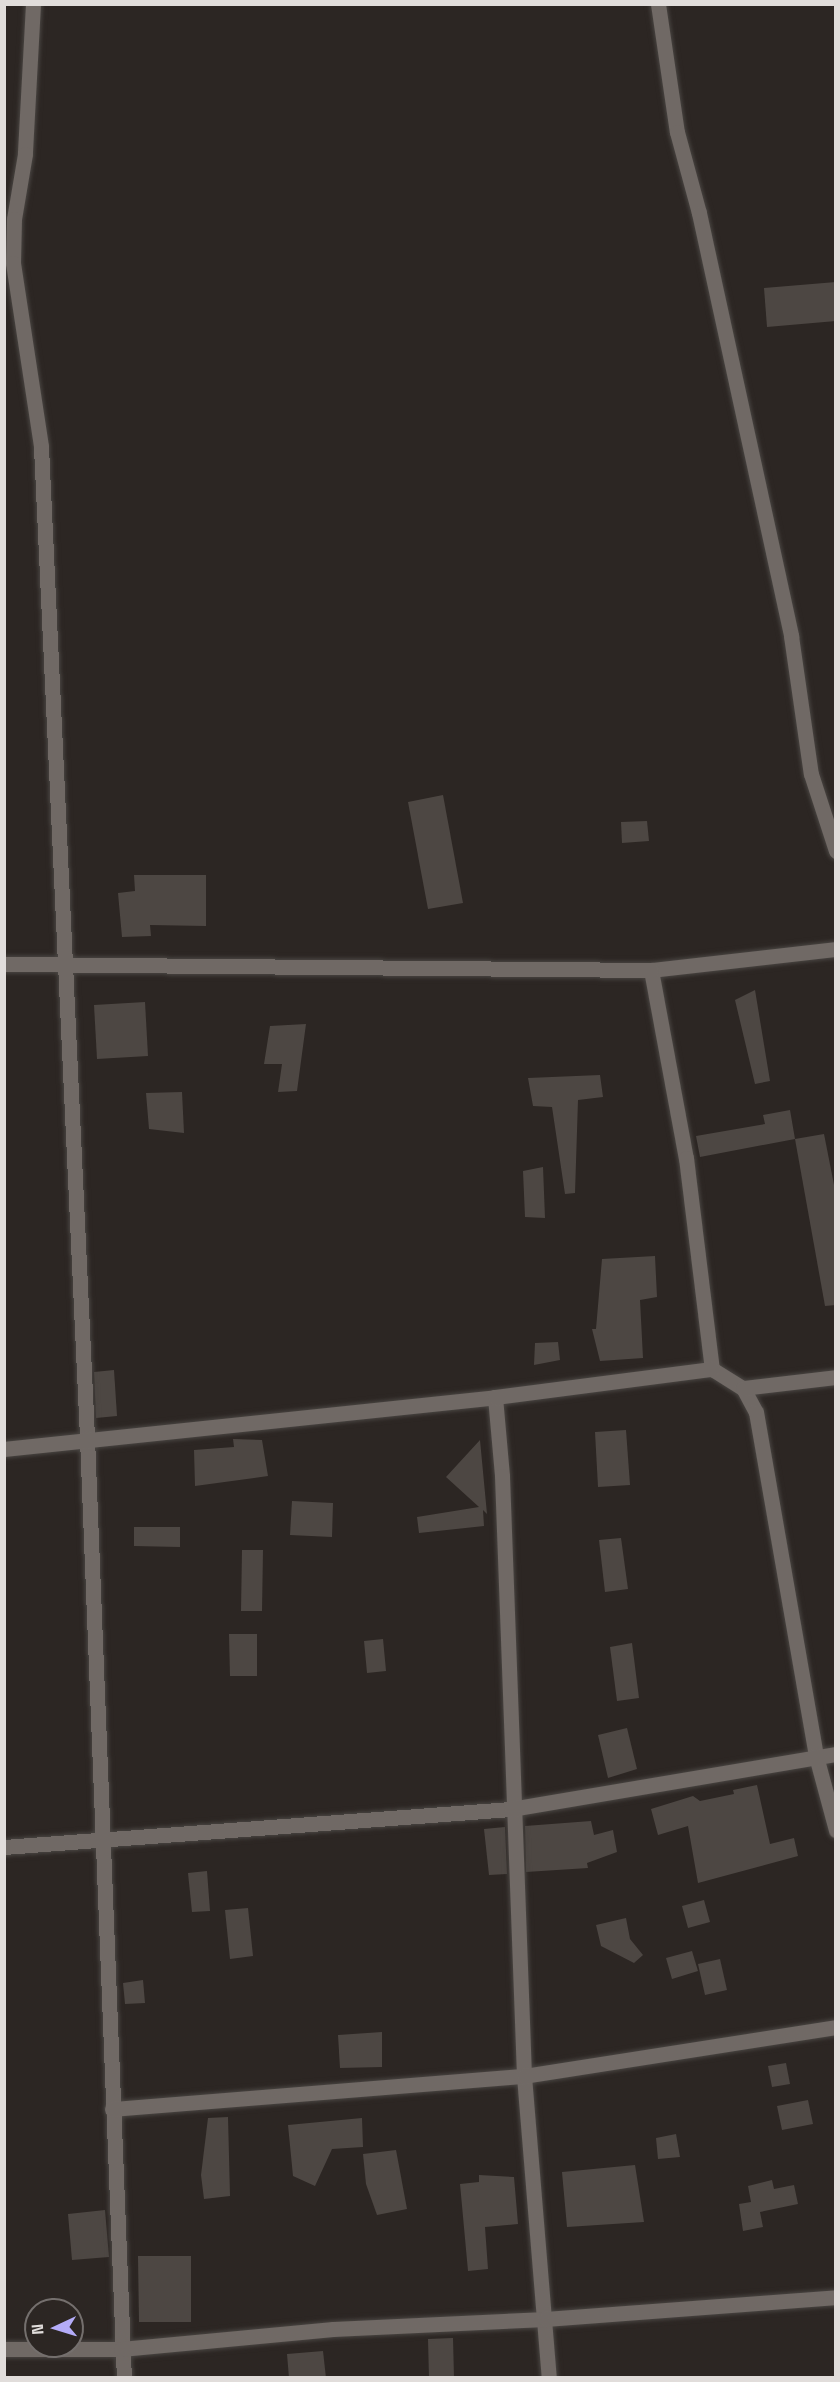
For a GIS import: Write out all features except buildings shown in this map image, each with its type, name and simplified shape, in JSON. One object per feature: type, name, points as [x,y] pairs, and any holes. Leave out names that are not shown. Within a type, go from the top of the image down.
[{"type":"street","points":[[33,4],[25,154],[14,219],[13,263],[41,447],[87,1438],[121,2349],[124,2378]]},
{"type":"street","points":[[658,4],[677,132],[699,213],[791,636],[811,774],[836,850]]},
{"type":"street","points":[[4,964],[651,970],[836,949]]},
{"type":"street","points":[[651,970],[686,1158],[712,1369]]},
{"type":"street","points":[[4,1449],[87,1438],[495,1397],[712,1369],[743,1388],[756,1412],[816,1756],[836,1830]]},
{"type":"street","points":[[743,1388],[836,1377]]},
{"type":"street","points":[[495,1397],[501,1476],[511,1809],[524,2076],[546,2319],[549,2378]]},
{"type":"street","points":[[4,1847],[511,1809],[836,1754]]},
{"type":"street","points":[[112,2109],[524,2076],[836,2027]]},
{"type":"street","points":[[4,2349],[121,2349],[333,2329],[546,2319],[836,2296]]}]
